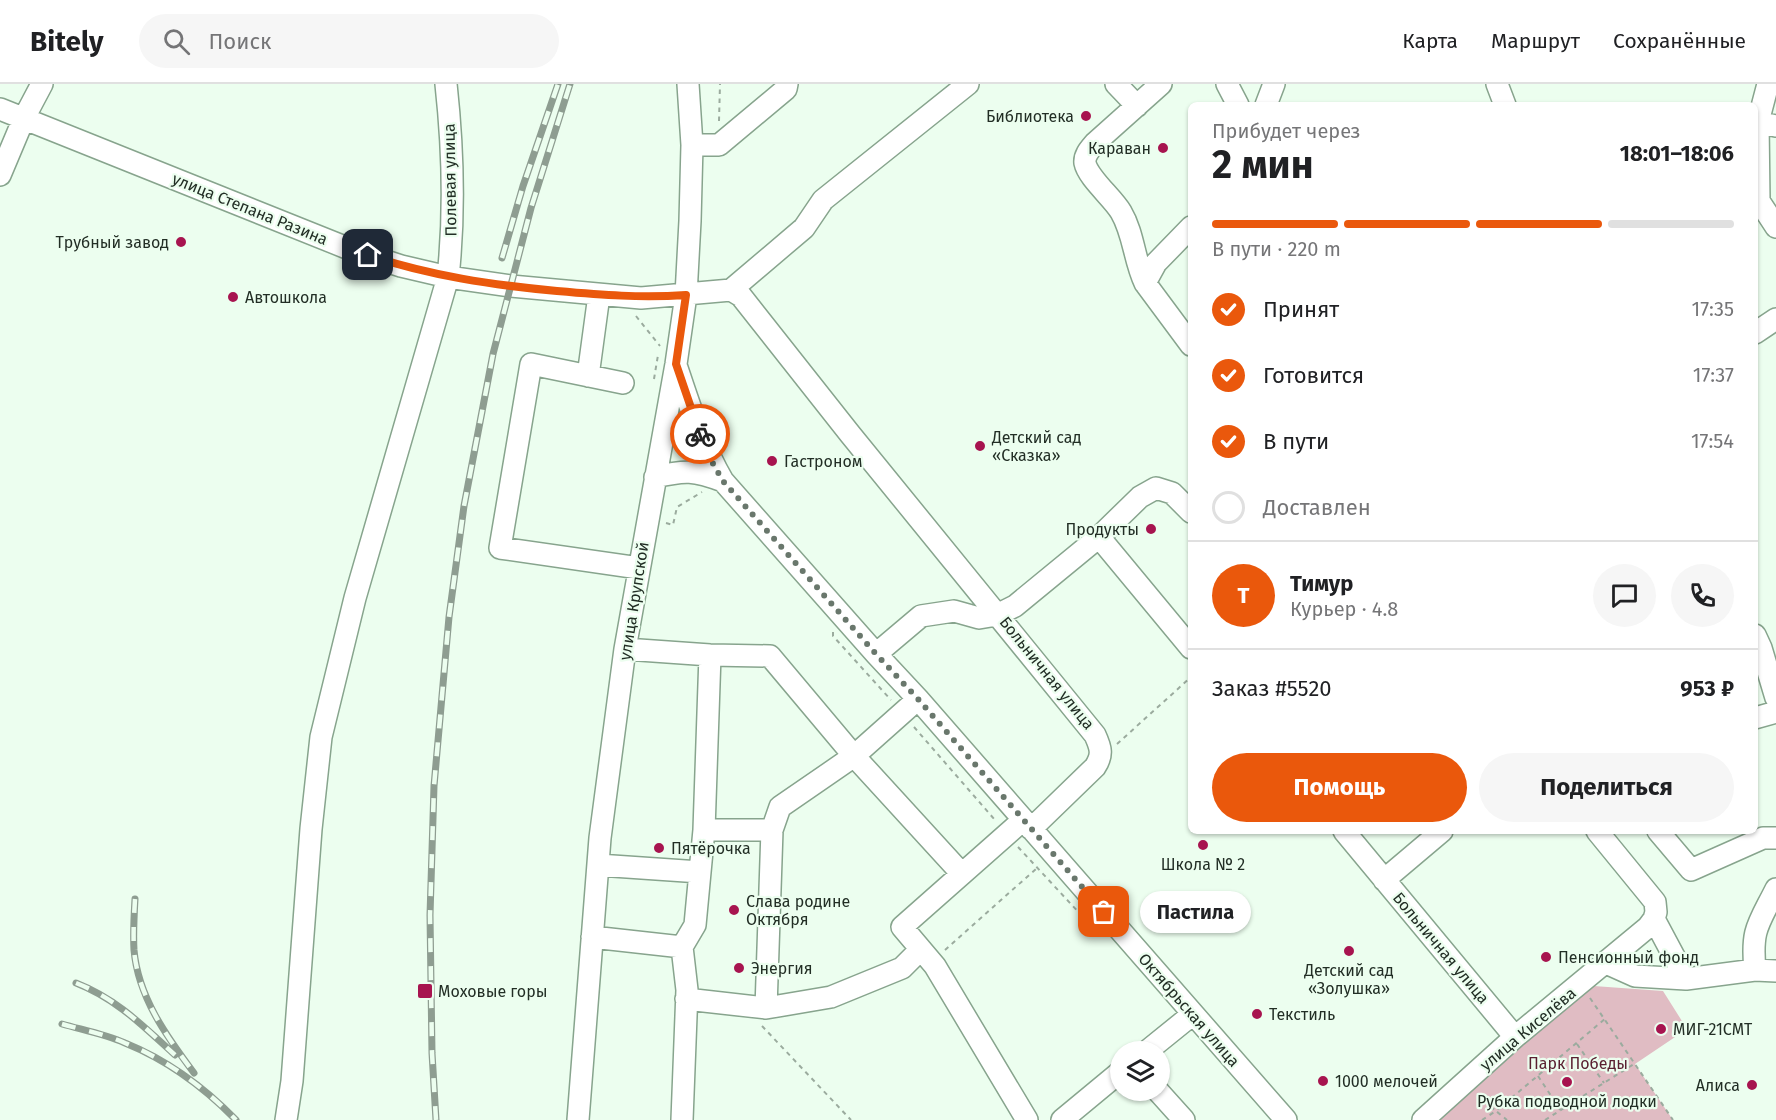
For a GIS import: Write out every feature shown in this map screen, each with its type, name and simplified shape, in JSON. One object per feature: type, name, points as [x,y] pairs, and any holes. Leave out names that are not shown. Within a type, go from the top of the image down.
[{"type":"street","points":[[0,174],[24,118],[42,84]]},
{"type":"street","name":"Полевая улица","points":[[286,1120],[292,1081],[311,829],[321,737],[355,598],[448,277],[453,229],[451,127],[447,84]]},
{"type":"street","name":"улица Крупской","points":[[578,1120],[598,865],[625,650],[676,364],[686,295],[692,145],[688,84]]},
{"type":"street","points":[[692,145],[719,145],[786,89],[787,84]]},
{"type":"street","points":[[876,654],[921,616],[954,611],[979,618],[997,615],[741,296],[731,290],[804,228],[823,200],[968,84]]},
{"type":"street","points":[[1116,84],[1137,106]]},
{"type":"street","points":[[1161,84],[1095,143],[1087,152],[1085,161],[1088,169],[1120,209],[1128,225],[1145,283],[1188,341]]},
{"type":"street","points":[[1227,84],[1236,102]]},
{"type":"street","points":[[1267,102],[1274,84]]},
{"type":"street","points":[[1497,84],[1504,102]]},
{"type":"street","points":[[1768,84],[1767,124],[1759,201],[1776,227]]},
{"type":"street","name":"улица Степана Разина","points":[[0,109],[352,250],[400,266],[448,277],[599,295],[641,298],[731,290]]},
{"type":"street","points":[[1145,283],[1156,263],[1188,230]]},
{"type":"street","points":[[588,376],[599,295]]},
{"type":"street","points":[[1758,331],[1776,319]]},
{"type":"street","points":[[623,383],[531,364],[500,548],[639,568]]},
{"type":"street","name":"Октябрьская улица","points":[[676,364],[708,455],[715,485],[918,699],[1286,1120]]},
{"type":"street","points":[[655,477],[680,471],[700,472],[715,485]]},
{"type":"street","name":"Больничная улица","points":[[1101,758],[1101,747],[1095,735],[997,615],[1015,606],[1099,537],[1140,497],[1155,488],[1172,493],[1188,509]]},
{"type":"street","points":[[1099,537],[1188,644]]},
{"type":"street","points":[[1758,642],[1776,698]]},
{"type":"street","points":[[625,650],[770,657],[854,756],[962,874]]},
{"type":"street","points":[[682,1120],[686,999],[682,946],[695,925],[704,830],[710,655]]},
{"type":"street","points":[[766,1008],[772,830],[780,807],[854,756],[918,699]]},
{"type":"street","points":[[1758,717],[1776,712]]},
{"type":"street","points":[[1027,1120],[926,956],[902,927],[1007,834],[1027,824],[1095,767],[1101,758]]},
{"type":"street","points":[[704,830],[772,830]]},
{"type":"street","name":"Больничная улица","points":[[1346,834],[1515,1037]]},
{"type":"street","points":[[1384,880],[1438,834]]},
{"type":"street","points":[[1600,834],[1655,902],[1655,916],[1686,979]]},
{"type":"street","points":[[1661,834],[1691,870],[1763,838],[1776,838]]},
{"type":"street","points":[[598,865],[700,872]]},
{"type":"street","points":[[1606,963],[1635,976],[1686,979],[1766,970],[1753,944],[1756,926],[1776,889]]},
{"type":"street","name":"улица Киселёва","points":[[1423,1120],[1515,1037],[1648,927],[1655,916]]},
{"type":"street","points":[[592,937],[682,946]]},
{"type":"street","points":[[686,999],[766,1008],[831,997],[926,956]]},
{"type":"street","points":[[1160,1041],[1193,1014]]},
{"type":"street","points":[[1062,1120],[1110,1080]]},
{"type":"street","points":[[1167,1101],[1184,1120]]},
{"type":"path","points":[[719,145],[720,84]]},
{"type":"path","points":[[632,311],[660,345],[654,380]]},
{"type":"path","points":[[648,520],[673,525],[677,507],[715,485]]},
{"type":"path","points":[[832,626],[833,636],[1037,868],[1101,937]]},
{"type":"path","points":[[1101,758],[1188,680]]},
{"type":"path","points":[[926,956],[1037,868]]},
{"type":"path","points":[[1580,985],[1606,1018],[1673,1120]]},
{"type":"path","points":[[743,1006],[851,1120]]},
{"type":"path","points":[[1482,1120],[1496,1111],[1606,1018]]},
{"type":"path","points":[[1576,1043],[1605,1083]]},
{"type":"path","points":[[1545,1120],[1635,1064]]},
{"type":"path","points":[[1538,1076],[1561,1111]]},
{"type":"path","points":[[1463,1084],[1507,1120]]},
{"type":"green space","name":"Парк Победы","points":[[1580,985],[1663,991],[1687,1029],[1635,1064],[1673,1120],[1425,1120]]},
{"type":"railway","points":[[502,258],[523,186],[558,84]]},
{"type":"railway","points":[[436,1120],[432,1053],[430,915],[434,786],[449,617],[464,506],[493,354],[531,208],[570,84]]},
{"type":"railway","points":[[135,899],[134,950],[141,984],[155,1016],[194,1073]]},
{"type":"railway","points":[[76,983],[91,989],[117,1005],[175,1055]]},
{"type":"railway","points":[[62,1024],[117,1040],[156,1058],[211,1096],[236,1120]]},
{"type":"way so far","points":[[700,434],[708,455],[723,481],[1104,912]]},
{"type":"place","name":"Библиотека","points":[[1086,116]]},
{"type":"place","name":"Караван","points":[[1163,148]]},
{"type":"place","name":"Трубный завод","points":[[181,242]]},
{"type":"place","name":"Автошкола","points":[[233,297]]},
{"type":"place","name":"Детский сад «Сказка»","points":[[980,446]]},
{"type":"place","name":"Гастроном","points":[[772,461]]},
{"type":"place","name":"Продукты","points":[[1151,529]]},
{"type":"place","name":"Школа № 2","points":[[1203,845]]},
{"type":"place","name":"Пятёрочка","points":[[659,848]]},
{"type":"place","name":"Слава родине Октября","points":[[734,910]]},
{"type":"place","name":"Пастила","points":[[1104,912]]},
{"type":"place","name":"Детский сад «Золушка»","points":[[1349,951]]},
{"type":"place","name":"Пенсионный фонд","points":[[1546,957]]},
{"type":"place","name":"Энергия","points":[[739,968]]},
{"type":"place","name":"Моховые горы","points":[[425,991]]},
{"type":"place","name":"Текстиль","points":[[1257,1014]]},
{"type":"place","name":"МИГ-21СМТ","points":[[1661,1029]]},
{"type":"place","name":"1000 мелочей","points":[[1323,1081]]},
{"type":"place","name":"Рубка подводной лодки","points":[[1567,1082]]},
{"type":"place","name":"Алиса","points":[[1752,1085]]},
{"type":"route","points":[[368,255],[400,266],[448,277],[511,286],[641,298],[686,295],[676,364],[700,434]]}]
